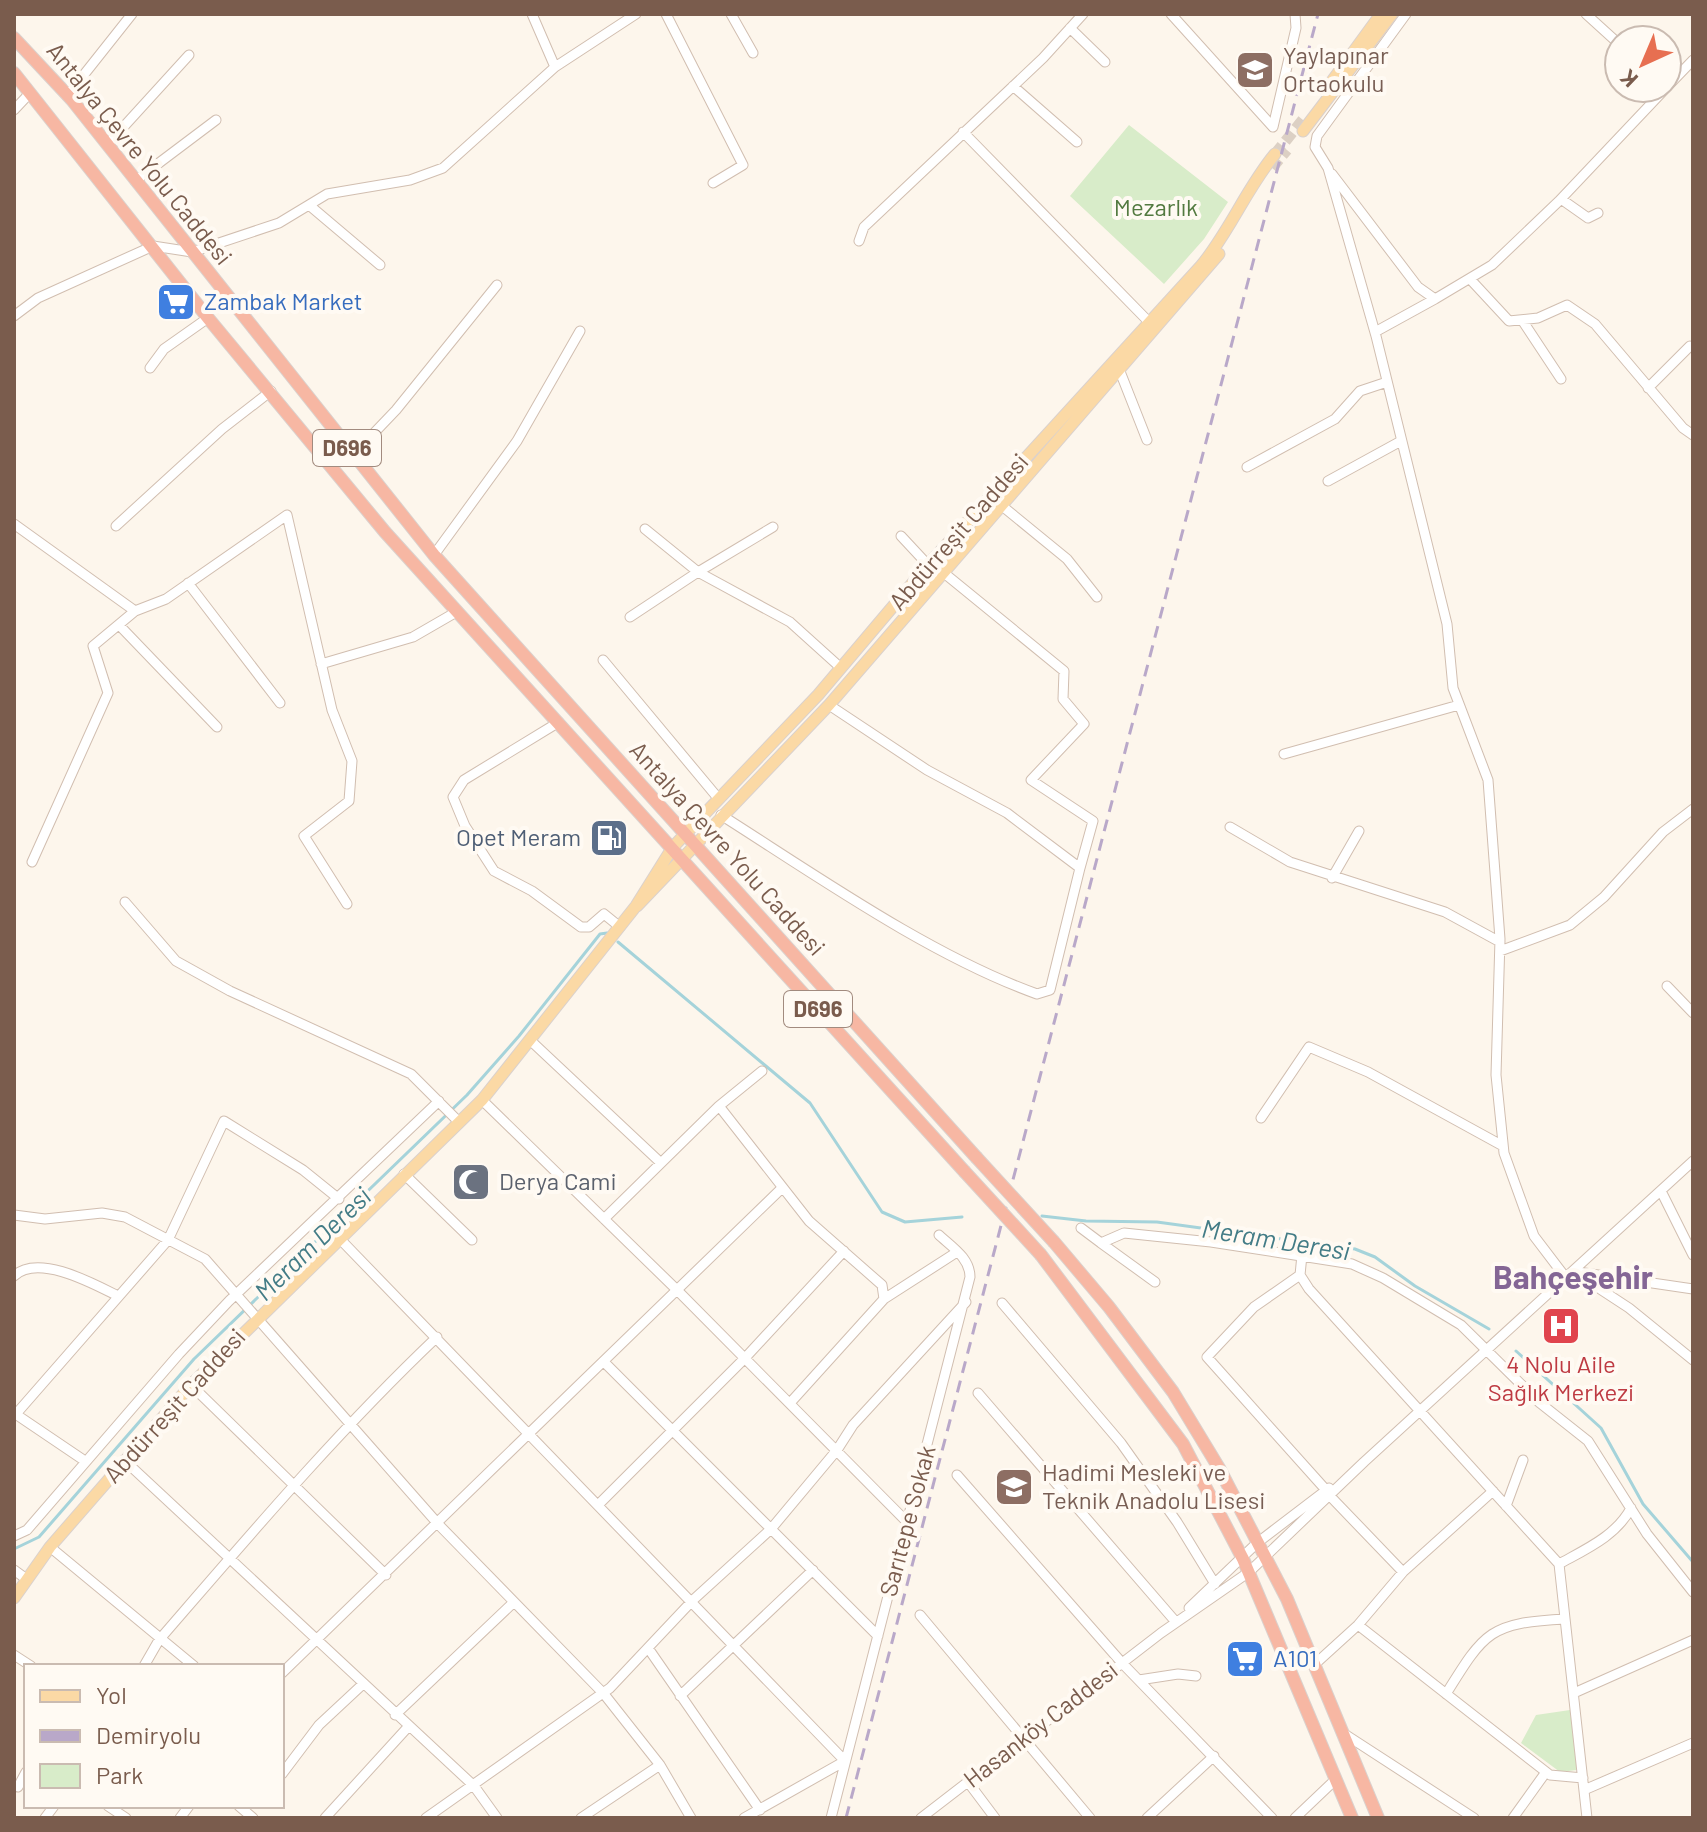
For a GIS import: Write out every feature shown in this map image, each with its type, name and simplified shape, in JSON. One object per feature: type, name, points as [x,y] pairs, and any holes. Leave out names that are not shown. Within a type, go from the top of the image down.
[{"type":"highway","name":"Antalya Çevre Yolu Caddesi","points":[[14,38],[107,145],[434,555],[1054,1242],[1109,1307],[1173,1392],[1219,1468],[1314,1665],[1378,1818]]},
{"type":"highway","name":"Antalya Çevre Yolu Caddesi","points":[[14,73],[208,318],[385,532],[1041,1255],[1183,1444],[1249,1572],[1352,1818]]},
{"type":"main road","points":[[1305,117],[1381,14]]},
{"type":"main road","points":[[1303,131],[1392,14]]},
{"type":"main road","name":"Abdürreşit Caddesi","points":[[14,1598],[25,1578],[50,1547],[253,1316],[339,1238],[457,1119],[482,1100],[636,906],[673,847],[841,668],[928,565],[1210,254],[1255,179],[1275,154]]},
{"type":"main road","name":"Abdürreşit Caddesi","points":[[636,906],[829,705],[1215,260],[1272,168]]},
{"type":"street","points":[[67,96],[132,14]]},
{"type":"street","points":[[532,14],[555,67]]},
{"type":"street","points":[[16,311],[98,269],[153,246],[192,252],[279,223],[327,194],[410,180],[443,168],[555,67],[636,14]]},
{"type":"street","points":[[666,14],[743,165],[713,183]]},
{"type":"street","points":[[731,14],[753,53]]},
{"type":"street","points":[[859,241],[864,227],[1013,86],[1083,14]]},
{"type":"street","points":[[1171,14],[1273,127],[1296,27],[1295,14]]},
{"type":"street","points":[[1296,27],[1305,14]]},
{"type":"street","points":[[1406,14],[1317,136],[1315,147],[1418,287],[1435,299]]},
{"type":"street","points":[[1586,14],[1603,29]]},
{"type":"street","points":[[1070,28],[1105,62]]},
{"type":"street","points":[[107,145],[189,55]]},
{"type":"street","points":[[1013,86],[1077,142]]},
{"type":"street","points":[[14,110],[30,93]]},
{"type":"street","points":[[1375,332],[1492,265],[1561,199],[1650,104]]},
{"type":"street","points":[[135,181],[216,120]]},
{"type":"street","points":[[963,132],[1148,321]]},
{"type":"street","points":[[1328,168],[1375,332],[1447,624],[1453,688],[1488,780],[1500,947],[1496,1075],[1503,1146],[1534,1236],[1570,1275],[1629,1308],[1693,1360]]},
{"type":"street","points":[[1561,199],[1588,218],[1598,213]]},
{"type":"street","points":[[309,205],[380,265]]},
{"type":"street","points":[[1470,279],[1509,321],[1538,318],[1567,305],[1595,324],[1648,388],[1693,435]]},
{"type":"street","points":[[353,455],[396,410],[497,285]]},
{"type":"street","points":[[150,368],[164,349],[208,318]]},
{"type":"street","points":[[1522,320],[1561,379]]},
{"type":"street","points":[[434,555],[517,441],[580,331]]},
{"type":"street","points":[[1648,388],[1690,346]]},
{"type":"street","points":[[1119,369],[1147,440]]},
{"type":"street","points":[[1247,467],[1335,419],[1360,391],[1387,382]]},
{"type":"street","points":[[116,526],[222,429],[271,391]]},
{"type":"street","points":[[1328,481],[1401,441]]},
{"type":"street","points":[[1001,505],[1067,559],[1097,597]]},
{"type":"street","points":[[32,862],[108,693],[93,646],[135,611],[166,599],[287,515],[332,710],[352,761],[349,801],[304,836],[347,904]]},
{"type":"street","points":[[14,524],[135,611]]},
{"type":"street","points":[[630,617],[773,527]]},
{"type":"street","points":[[645,529],[698,572],[790,622],[841,668]]},
{"type":"street","points":[[901,536],[928,565]]},
{"type":"street","points":[[721,815],[966,962],[1037,994],[1050,990],[1093,821],[1031,780],[1084,724],[1063,699],[1064,671],[944,573]]},
{"type":"street","points":[[188,583],[280,703]]},
{"type":"street","points":[[321,664],[413,637],[458,611]]},
{"type":"street","points":[[119,625],[217,727]]},
{"type":"street","points":[[603,660],[718,798]]},
{"type":"street","points":[[829,705],[927,770],[1007,813],[1080,868]]},
{"type":"street","points":[[1284,754],[1459,705]]},
{"type":"street","points":[[559,722],[464,780],[453,797],[465,826],[494,871],[532,891],[581,927],[589,927],[604,914],[620,927]]},
{"type":"street","points":[[1230,827],[1264,850],[1332,878],[1445,912],[1500,947],[1570,925],[1604,897],[1663,832],[1693,809]]},
{"type":"street","points":[[1332,878],[1359,831]]},
{"type":"street","points":[[125,902],[176,961],[230,991],[411,1074],[457,1119]]},
{"type":"street","points":[[1667,986],[1693,1013]]},
{"type":"street","points":[[531,1041],[661,1163]]},
{"type":"street","points":[[1261,1118],[1309,1047],[1368,1072],[1503,1146]]},
{"type":"street","points":[[604,1219],[719,1106],[762,1071]]},
{"type":"street","points":[[482,1100],[678,1291],[908,1523]]},
{"type":"street","points":[[14,1536],[27,1530],[85,1461],[339,1199],[442,1104]]},
{"type":"street","points":[[719,1106],[809,1221],[882,1285],[884,1299]]},
{"type":"street","points":[[85,1461],[15,1414],[168,1240],[224,1121],[303,1170],[339,1199]]},
{"type":"street","points":[[1161,1633],[1249,1572],[1327,1492],[1364,1462],[1693,1161]]},
{"type":"street","points":[[404,1174],[472,1240]]},
{"type":"street","points":[[284,1671],[439,1525],[782,1188]]},
{"type":"street","points":[[1661,1191],[1693,1255]]},
{"type":"street","points":[[14,1215],[45,1219],[102,1213],[125,1217],[205,1259],[253,1316],[351,1421],[439,1525],[604,1694],[660,1765],[691,1818]]},
{"type":"street","points":[[1081,1228],[1155,1282]]},
{"type":"street","points":[[1101,1243],[1124,1233],[1302,1255],[1352,1264],[1383,1278],[1461,1325],[1540,1403],[1588,1441],[1631,1508],[1693,1592]]},
{"type":"street","name":"Sarıtepe Sokak","points":[[831,1818],[966,1302],[970,1267],[939,1235]]},
{"type":"street","points":[[339,1238],[693,1600],[734,1648],[845,1761],[744,1818]]},
{"type":"street","points":[[599,1504],[745,1358],[844,1251]]},
{"type":"street","points":[[790,1403],[884,1299],[957,1252]]},
{"type":"street","points":[[1302,1255],[1300,1275],[1559,1564],[1587,1818]]},
{"type":"street","points":[[14,1276],[30,1267],[73,1274],[118,1296]]},
{"type":"street","points":[[1300,1275],[1254,1307],[1207,1357],[1403,1572]]},
{"type":"street","points":[[1570,1275],[1693,1289]]},
{"type":"street","points":[[426,1818],[604,1694],[693,1600],[771,1529],[837,1450],[853,1425],[966,1302]]},
{"type":"street","points":[[1002,1303],[1121,1443],[1177,1522],[1215,1584]]},
{"type":"street","points":[[145,1664],[159,1640],[295,1483],[351,1421],[437,1337]]},
{"type":"street","points":[[605,1363],[878,1636]]},
{"type":"street","points":[[191,1385],[386,1575]]},
{"type":"street","points":[[978,1393],[1175,1621]]},
{"type":"street","points":[[124,1460],[474,1786],[497,1818]]},
{"type":"street","points":[[1506,1506],[1523,1460]]},
{"type":"street","points":[[957,1475],[1122,1663],[1272,1818]]},
{"type":"street","points":[[1314,1665],[1358,1625],[1403,1572],[1493,1491]]},
{"type":"street","points":[[1161,1633],[1257,1543],[1327,1492]]},
{"type":"street","points":[[1559,1564],[1600,1541],[1625,1520],[1631,1508]]},
{"type":"street","points":[[50,1547],[191,1664]]},
{"type":"street","points":[[14,1570],[25,1578]]},
{"type":"street","points":[[680,1696],[813,1570]]},
{"type":"street","points":[[395,1715],[514,1602]]},
{"type":"street","points":[[920,1615],[1090,1818]]},
{"type":"street","points":[[1446,1694],[1477,1644],[1500,1628],[1565,1619]]},
{"type":"street","points":[[1358,1625],[1546,1772],[1583,1778]]},
{"type":"street","name":"Hasanköy Caddesi","points":[[921,1818],[1161,1633]]},
{"type":"street","points":[[1574,1693],[1693,1640]]},
{"type":"street","points":[[648,1648],[760,1810]]},
{"type":"street","points":[[1139,1680],[1178,1674],[1196,1676]]},
{"type":"street","points":[[284,1771],[319,1725],[363,1684]]},
{"type":"street","points":[[325,1818],[408,1727]]},
{"type":"street","points":[[1343,1733],[1474,1818]]},
{"type":"street","points":[[1584,1790],[1693,1743]]},
{"type":"street","points":[[1147,1818],[1214,1756]]},
{"type":"street","points":[[581,1818],[660,1765]]},
{"type":"street","points":[[1513,1818],[1546,1772]]},
{"type":"street","points":[[1295,1818],[1335,1780]]},
{"type":"street","points":[[968,1782],[995,1818]]},
{"type":"green space","name":"Mezarlık","points":[[1129,125],[1228,202],[1204,239],[1164,284],[1070,196]]},
{"type":"green space","points":[[1570,1710],[1577,1770],[1560,1772],[1521,1743],[1536,1715]]},
{"type":"waterway","name":"Meram Deresi","points":[[14,1549],[39,1537],[194,1359],[467,1095],[519,1036],[600,934],[607,933]]},
{"type":"waterway","name":"Meram Deresi","points":[[618,942],[810,1103],[882,1212],[905,1222],[962,1217]]},
{"type":"waterway","name":"Meram Deresi","points":[[1042,1216],[1086,1221],[1157,1222],[1355,1249],[1375,1257],[1415,1286],[1489,1329]]},
{"type":"waterway","name":"Meram Deresi","points":[[1516,1351],[1601,1428],[1643,1504],[1693,1562]]},
{"type":"tunnel","points":[[1275,154],[1305,117]]},
{"type":"tunnel","points":[[1272,168],[1287,150]]},
{"type":"railway","points":[[846,1818],[1318,14]]},
{"type":"place","name":"Yaylapınar Ortaokulu","points":[[1255,70]]},
{"type":"place","name":"Zambak Market","points":[[176,302]]},
{"type":"place","name":"Opet Meram","points":[[609,838]]},
{"type":"place","name":"Derya Cami","points":[[471,1182]]},
{"type":"place","name":"4 Nolu Aile Sağlık Merkezi","points":[[1561,1326]]},
{"type":"place","name":"Hadimi Mesleki ve Teknik Anadolu Lisesi","points":[[1014,1487]]},
{"type":"place","name":"A101","points":[[1245,1659]]},
{"type":"district","name":"Bahçeşehir","points":[[1573,1278]]}]
